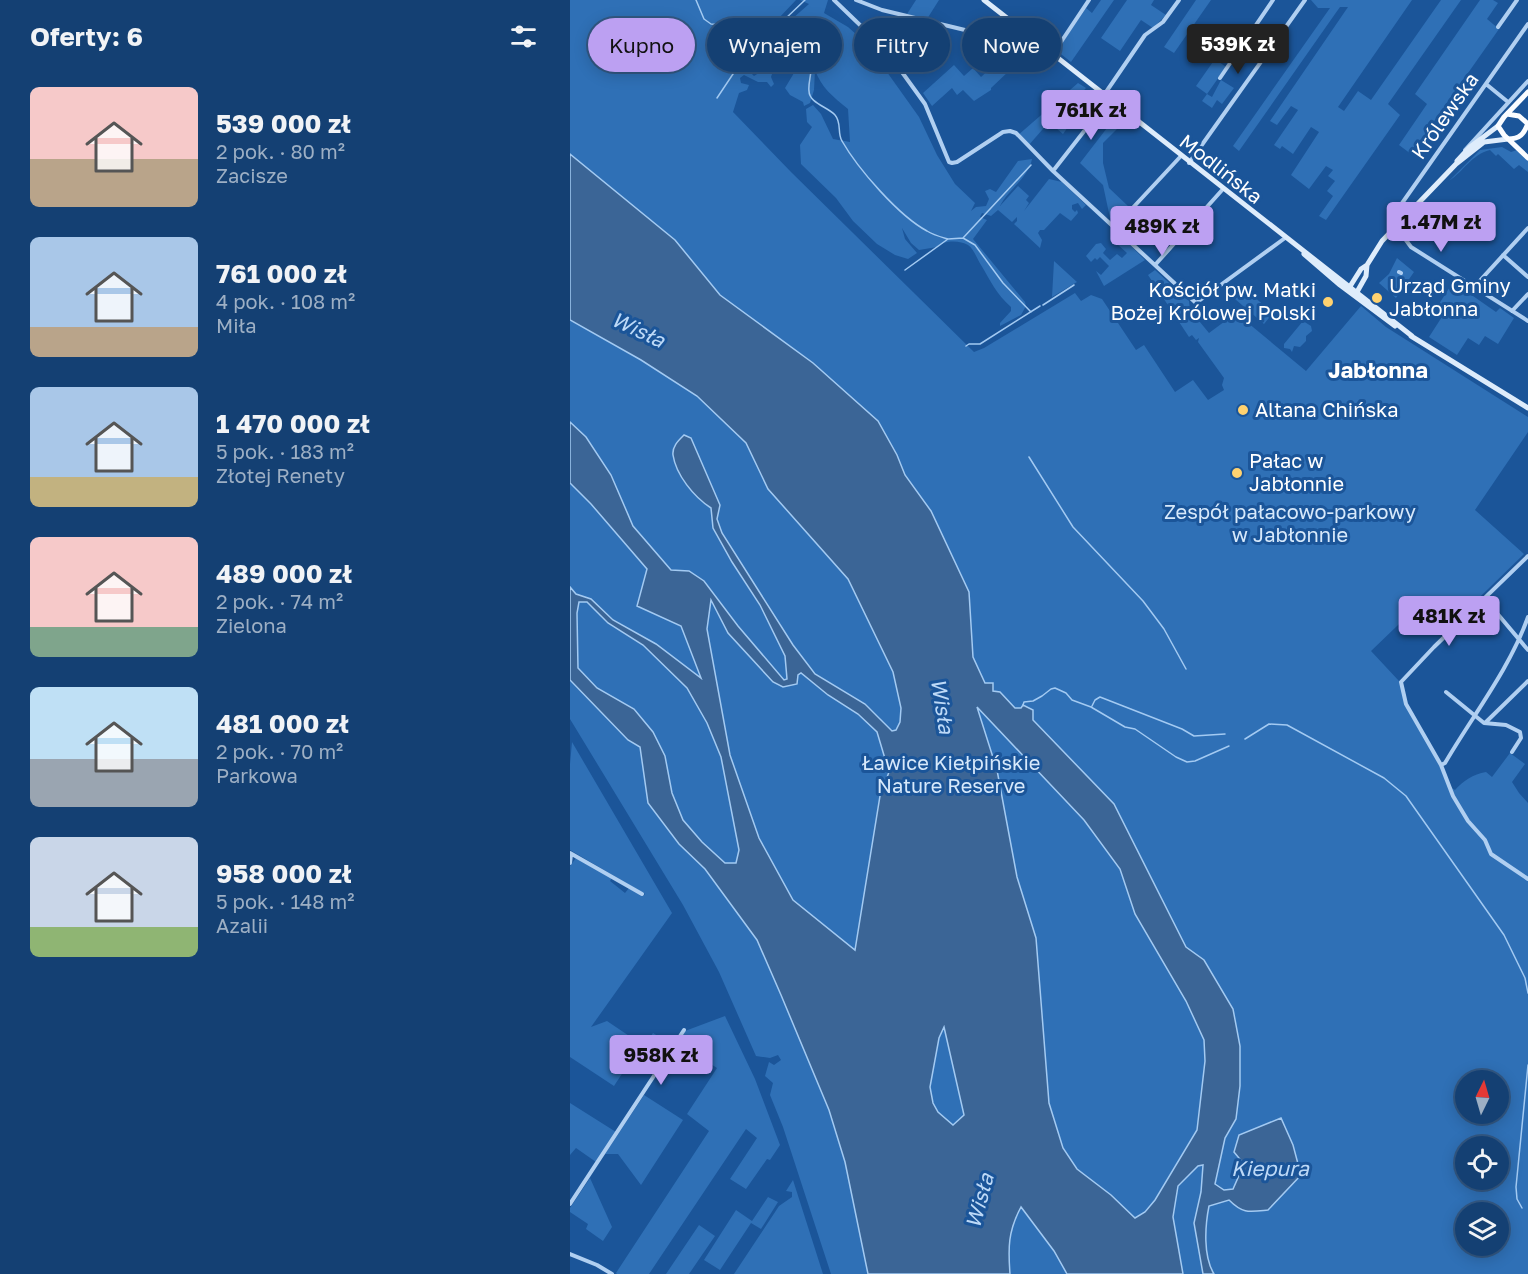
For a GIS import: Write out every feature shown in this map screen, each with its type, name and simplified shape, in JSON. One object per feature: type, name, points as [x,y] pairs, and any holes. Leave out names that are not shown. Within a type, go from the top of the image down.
[{"type":"main road","name":"Modlińska","points":[[984,0],[1006,18]]},
{"type":"main road","name":"Modlińska","points":[[1061,61],[1285,238],[1378,315],[1528,408]]},
{"type":"main road","points":[[1456,164],[1463,153],[1498,126],[1528,92]]},
{"type":"main road","points":[[1349,290],[1361,269],[1367,265],[1385,237],[1391,234],[1456,164],[1481,144],[1496,139],[1520,137],[1528,124],[1519,116],[1507,114]]},
{"type":"main road","points":[[1498,126],[1528,158]]},
{"type":"main road","points":[[1357,292],[1366,276],[1367,265]]},
{"type":"main road","name":"Modlińska","points":[[1349,290],[1357,292],[1412,336]]},
{"type":"street","points":[[834,0],[886,50],[925,104],[949,162],[955,163],[1003,132],[1016,133],[1053,171],[1196,303],[1285,238]]},
{"type":"street","points":[[856,0],[882,10],[962,30]]},
{"type":"street","points":[[1061,43],[1089,0]]},
{"type":"street","points":[[1053,171],[1092,121],[1102,118],[1107,97],[1145,35],[1162,22],[1179,0]]},
{"type":"street","points":[[1220,78],[1273,0]]},
{"type":"street","points":[[1189,163],[1305,0]]},
{"type":"street","points":[[1498,27],[1517,0]]},
{"type":"street","name":"Królewska","points":[[1397,227],[1394,216],[1528,24]]},
{"type":"street","points":[[1463,153],[1528,81]]},
{"type":"street","points":[[1486,84],[1508,102]]},
{"type":"street","points":[[1114,228],[1181,156]]},
{"type":"street","points":[[1155,265],[1223,189]]},
{"type":"street","points":[[1397,227],[1411,247],[1528,321]]},
{"type":"street","points":[[1475,286],[1528,228]]},
{"type":"street","points":[[1522,234],[1528,239]]},
{"type":"street","points":[[1503,255],[1528,277]]},
{"type":"street","points":[[1512,311],[1528,294]]},
{"type":"street","points":[[1528,556],[1401,682],[1406,704],[1441,765],[1453,796],[1485,840],[1491,854],[1528,879]]},
{"type":"street","points":[[1485,599],[1528,649]]},
{"type":"street","points":[[1441,765],[1445,763],[1520,640],[1528,617]]},
{"type":"street","points":[[1485,723],[1528,681]]},
{"type":"street","points":[[1446,692],[1485,723],[1506,725],[1520,732],[1521,738],[1512,752]]},
{"type":"street","points":[[570,863],[570,853],[642,894]]},
{"type":"street","points":[[570,1204],[612,1144],[684,1030]]},
{"type":"street","points":[[570,1254],[612,1274]]},
{"type":"green space","name":"Ławice Kiełpińskie Nature Reserve","points":[[570,0],[796,0],[779,18],[707,18],[707,72],[750,72],[754,76],[760,72],[773,72],[771,77],[774,84],[771,87],[767,82],[758,82],[744,75],[740,78],[741,83],[749,85],[747,90],[739,93],[733,112],[974,352],[1075,293],[1081,301],[1091,295],[1102,299],[1136,350],[1144,345],[1175,392],[1193,380],[1208,400],[1224,390],[1222,385],[1224,378],[1198,342],[1199,338],[1196,340],[1192,335],[1189,337],[1148,275],[1155,270],[1189,301],[1190,310],[1209,333],[1236,313],[1306,371],[1361,306],[1386,327],[1528,417],[1528,432],[1475,510],[1524,554],[1449,627],[1422,602],[1371,651],[1399,681],[1406,704],[1441,768],[1448,786],[1455,790],[1469,778],[1486,772],[1492,777],[1510,753],[1525,764],[1512,782],[1528,803],[1528,1274],[831,1274],[783,1127],[770,1095],[773,1083],[765,1076],[769,1062],[774,1065],[781,1060],[778,1055],[770,1058],[756,1056],[719,972],[683,905],[570,719],[570,680],[579,690],[570,648]]},
{"type":"green space","name":"Ławice Kiełpińskie Nature Reserve","points":[[800,0],[828,0],[824,13],[833,18],[793,18],[809,4]]},
{"type":"green space","points":[[916,0],[939,0],[928,18],[907,14]]},
{"type":"green space","points":[[1101,0],[1114,0],[1071,62],[1061,54],[1061,45],[1086,8],[1092,13]]},
{"type":"green space","points":[[1127,0],[1154,0],[1151,5],[1166,15],[1153,28],[1141,20],[1120,51],[1101,38]]},
{"type":"green space","points":[[1196,0],[1211,0],[1174,53],[1164,47]]},
{"type":"green space","points":[[1311,0],[1412,0],[1338,107],[1344,111],[1358,91],[1371,100],[1441,0],[1461,0],[1388,104],[1400,115],[1326,220],[1319,216],[1333,196],[1327,191],[1335,181],[1328,176],[1333,170],[1326,166],[1309,189],[1291,175],[1319,132],[1311,127],[1293,154],[1282,146],[1280,149],[1274,145],[1298,110],[1291,106],[1277,125],[1270,121],[1348,7],[1340,7],[1239,151],[1233,146],[1330,8],[1318,8]]},
{"type":"green space","points":[[1480,0],[1493,0],[1498,3],[1487,19],[1499,29],[1411,154],[1399,145],[1427,104],[1415,94]]},
{"type":"green space","name":"Ławice Kiełpińskie Nature Reserve","points":[[842,24],[854,32],[854,72],[887,72],[919,117],[937,155],[955,184],[975,203],[971,211],[976,207],[986,206],[989,199],[985,191],[990,189],[996,192],[1018,161],[1032,159],[1023,178],[1000,206],[1018,186],[1029,196],[1026,200],[1029,203],[1024,211],[1049,179],[1062,182],[1086,205],[1082,209],[1078,203],[1072,205],[1072,209],[1075,212],[1077,210],[1078,213],[1071,221],[1060,213],[1044,230],[1040,230],[1038,233],[1042,240],[1040,248],[1014,224],[1017,217],[1012,222],[998,210],[991,216],[982,213],[980,217],[987,220],[973,239],[1025,302],[1026,306],[1021,315],[1000,326],[1011,311],[1011,307],[991,282],[968,245],[952,242],[919,250],[911,243],[902,228],[905,239],[917,253],[908,259],[895,255],[877,244],[853,221],[836,198],[801,164],[800,145],[812,127],[807,122],[806,109],[813,105],[821,114],[833,139],[850,142],[848,109],[824,87],[816,72],[842,72]]},
{"type":"green space","points":[[1215,59],[1226,67],[1207,94],[1196,86]]},
{"type":"green space","points":[[954,65],[964,76],[968,72],[977,72],[981,77],[986,72],[1008,72],[991,90],[974,101],[963,90],[957,95],[952,88],[932,106],[923,93],[946,72],[950,72]]},
{"type":"green space","name":"Ławice Kiełpińskie Nature Reserve","points":[[795,72],[815,72],[814,90],[810,103],[804,106],[803,102],[790,95],[785,88]]},
{"type":"green space","points":[[1221,80],[1234,88],[1222,104],[1217,100],[1212,108],[1202,101],[1207,94],[1212,97]]},
{"type":"green space","points":[[1078,83],[1086,88],[1072,103],[1078,109],[1064,124],[1068,127],[1063,134],[1049,122],[1028,146],[1017,136]]},
{"type":"green space","points":[[1117,115],[1125,121],[1103,143],[1103,163],[1109,188],[1128,206],[1114,221],[1110,218],[1103,185],[1080,163]]},
{"type":"green space","points":[[1502,147],[1511,152],[1517,150],[1528,161],[1528,172],[1519,165],[1514,169],[1498,154],[1496,156],[1490,150],[1473,159],[1449,181],[1480,150]]},
{"type":"green space","points":[[1125,240],[1145,260],[1104,286],[1096,271],[1101,275],[1109,266],[1100,257],[1091,262],[1086,256],[1096,244],[1101,243],[1106,249],[1103,253],[1110,260],[1117,254],[1122,258],[1127,253],[1117,244]]},
{"type":"green space","points":[[1397,258],[1414,272],[1396,298],[1379,283],[1389,274]]},
{"type":"green space","points":[[1054,261],[1077,282],[1052,297]]},
{"type":"green space","points":[[1455,279],[1464,285],[1473,296],[1496,312],[1500,308],[1514,318],[1498,344],[1485,336],[1479,345],[1468,338],[1457,355],[1429,337],[1447,309],[1439,304]]},
{"type":"green space","points":[[1245,289],[1273,313],[1264,324],[1235,299]]},
{"type":"green space","points":[[1303,321],[1311,326],[1312,331],[1306,336],[1306,341],[1300,347],[1294,346],[1292,352],[1284,348],[1284,344]]},
{"type":"green space","points":[[572,742],[672,913],[591,1027],[607,1021],[644,1046],[653,1033],[672,1045],[653,1075],[631,1060],[614,1086],[570,1057],[570,866],[576,858],[612,878],[610,881],[625,893],[629,888],[643,896],[645,894],[570,850]]},
{"type":"green space","points":[[725,1016],[755,1079],[780,1145],[746,1189],[730,1179],[757,1138],[746,1129],[649,1274],[617,1274],[709,1131],[687,1114],[717,1068],[678,1043],[685,1031]]},
{"type":"green space","points":[[644,1095],[683,1120],[641,1185],[618,1154],[605,1154]]},
{"type":"green space","points":[[570,1103],[616,1132],[596,1162],[576,1148],[570,1155]]},
{"type":"green space","points":[[590,1178],[612,1227],[603,1241],[586,1229],[588,1224],[570,1212],[570,1208]]},
{"type":"green space","points":[[793,1180],[823,1274],[734,1274],[779,1206],[792,1197],[792,1192],[786,1191]]},
{"type":"green space","points":[[768,1197],[778,1202],[761,1229],[751,1223],[720,1270],[704,1260],[736,1210],[752,1221]]},
{"type":"green space","points":[[699,1225],[715,1236],[689,1274],[666,1274]]},
{"type":"water","points":[[570,154],[675,240],[720,295],[813,363],[878,421],[905,475],[931,511],[969,592],[973,657],[985,683],[993,683],[993,691],[1000,692],[1015,708],[1021,708],[1023,705],[1033,710],[1033,720],[1114,804],[1186,947],[1204,960],[1233,1009],[1240,1046],[1240,1086],[1236,1119],[1225,1138],[1215,1184],[1224,1190],[1233,1189],[1244,1164],[1234,1152],[1239,1135],[1281,1118],[1293,1145],[1301,1175],[1268,1210],[1247,1211],[1238,1208],[1229,1200],[1209,1206],[1206,1232],[1207,1250],[1210,1267],[1214,1274],[1203,1274],[1194,1223],[1201,1192],[1203,1165],[1198,1166],[1178,1186],[1173,1217],[1183,1274],[1067,1274],[1054,1251],[1021,1207],[1010,1240],[1010,1274],[868,1274],[845,1162],[829,1110],[757,940],[705,869],[679,844],[648,803],[640,747],[628,740],[570,680],[570,587],[576,594],[591,599],[613,620],[656,644],[701,678],[681,626],[637,606],[647,569],[570,483],[570,422],[586,437],[611,475],[633,526],[671,570],[689,571],[704,581],[738,626],[784,680],[787,679],[785,656],[760,605],[713,528],[711,508],[692,492],[675,463],[673,452],[676,443],[684,435],[691,438],[720,505],[717,519],[722,533],[793,645],[815,674],[865,704],[892,731],[896,730],[900,722],[901,708],[893,672],[848,579],[768,489],[746,443],[697,396],[641,360],[570,320]],"holes":[[[711,600],[728,633],[773,682],[783,687],[797,684],[798,675],[801,673],[828,695],[858,714],[877,732],[889,772],[880,796],[855,950],[793,900],[759,838],[730,755],[707,629]],[[579,602],[587,602],[608,623],[643,645],[687,688],[707,723],[721,757],[739,850],[736,863],[725,863],[683,820],[672,793],[665,756],[653,732],[634,709],[597,688],[578,668],[577,613]],[[977,707],[1084,820],[1120,869],[1135,914],[1186,1001],[1204,1040],[1205,1061],[1197,1130],[1155,1200],[1145,1212],[1135,1218],[1111,1195],[1077,1169],[1063,1148],[1049,1103],[1036,938],[1017,877],[997,770]],[[944,1027],[964,1115],[953,1125],[938,1112],[933,1103],[930,1087],[939,1038]]]},
{"type":"waterway","points":[[696,0],[707,21]]},
{"type":"waterway","points":[[717,98],[743,59],[805,0]]},
{"type":"waterway","points":[[811,72],[809,86],[812,99],[835,115],[842,141],[869,178],[904,215],[932,234],[948,239]]},
{"type":"waterway","points":[[905,270],[948,239],[963,238],[1031,165]]},
{"type":"waterway","points":[[963,238],[975,245],[1003,283],[1031,312]]},
{"type":"waterway","points":[[1043,305],[1074,285]]},
{"type":"waterway","points":[[966,346],[980,344],[1040,306]]},
{"type":"waterway","points":[[1029,457],[1073,527],[1143,601],[1164,629],[1186,669]]},
{"type":"waterway","points":[[1023,705],[1024,702],[1033,701],[1055,688],[1066,693],[1072,700],[1091,707],[1125,727],[1135,729],[1187,762],[1195,761],[1229,746]]},
{"type":"waterway","points":[[1092,706],[1100,697],[1182,729],[1194,736],[1225,734]]},
{"type":"waterway","points":[[1245,739],[1269,724],[1287,725],[1384,778],[1406,796],[1504,935],[1525,978],[1528,993]]},
{"type":"waterway","points":[[1522,1208],[1517,1199],[1516,1187],[1528,1065]]},
{"type":"place","name":"Urząd Gminy Jabłonna","points":[[1377,298]]},
{"type":"place","name":"Kościół pw. Matki Bożej Królowej Polski","points":[[1328,302]]},
{"type":"place","name":"Altana Chińska","points":[[1243,410]]},
{"type":"place","name":"Pałac w Jabłonnie","points":[[1237,473]]},
{"type":"district","name":"Jabłonna","points":[[1378,370]]},
{"type":"water label","name":"Wisła","points":[[638,330]]},
{"type":"water label","name":"Wisła","points":[[942,706]]},
{"type":"water label","name":"Kiepura","points":[[1270,1169]]},
{"type":"water label","name":"Wisła","points":[[980,1201]]},
{"type":"park label","name":"Zespół pałacowo-parkowy w Jabłonnie","points":[[1290,524]]}]
